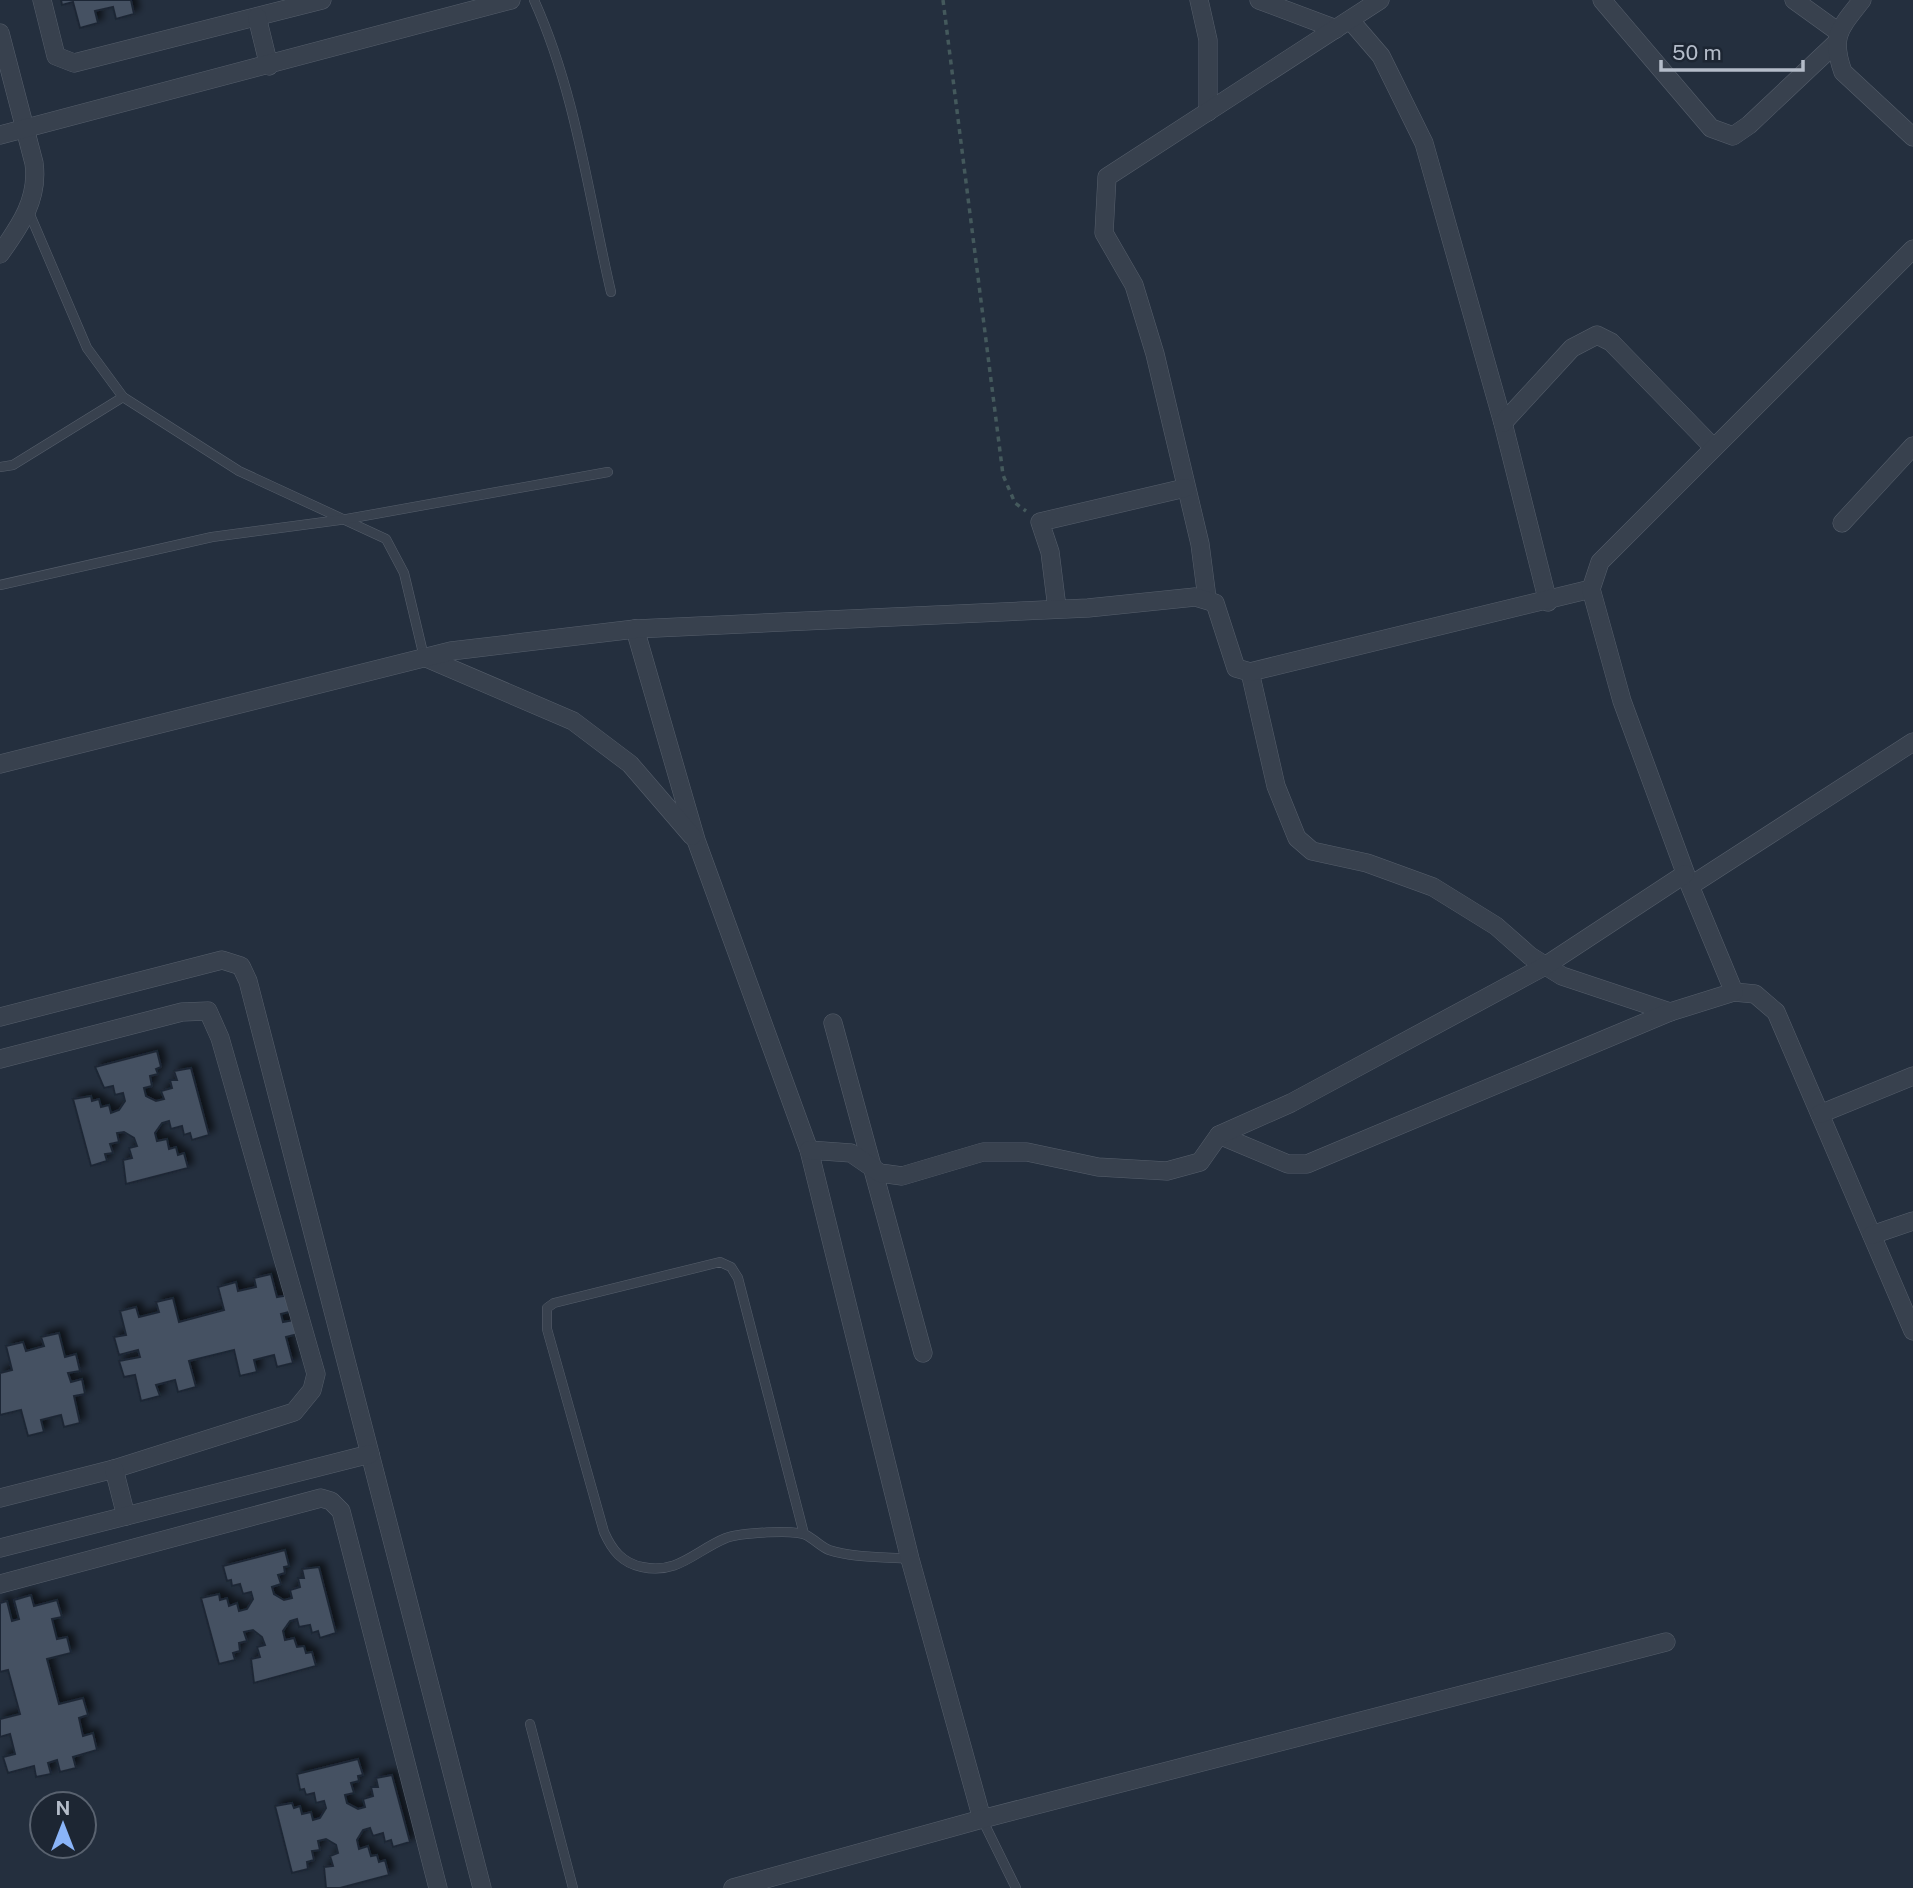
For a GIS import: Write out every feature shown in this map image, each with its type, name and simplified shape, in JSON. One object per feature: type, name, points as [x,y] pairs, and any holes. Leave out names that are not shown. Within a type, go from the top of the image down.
[{"type":"street","points":[[42,0],[56,56],[74,63],[322,0]]},
{"type":"street","points":[[0,135],[511,0]]},
{"type":"street","points":[[1199,0],[1208,40],[1208,111]]},
{"type":"street","points":[[1259,0],[1343,24],[1381,56],[1424,144],[1503,423],[1548,602]]},
{"type":"street","points":[[1207,598],[1199,544],[1152,342],[1134,285],[1104,233],[1107,177],[1380,0]]},
{"type":"street","points":[[1602,0],[1711,128],[1733,136],[1749,125],[1837,37],[1862,0]]},
{"type":"street","points":[[1794,0],[1837,37],[1843,72],[1913,137]]},
{"type":"street","points":[[257,17],[269,66]]},
{"type":"street","points":[[0,33],[37,184],[21,224],[0,254]]},
{"type":"street","points":[[1734,992],[1688,880],[1622,701],[1591,589],[1600,562],[1712,446],[1913,249]]},
{"type":"street","points":[[1503,423],[1572,348],[1597,335],[1611,342],[1712,446]]},
{"type":"street","points":[[1842,523],[1913,446]]},
{"type":"street","points":[[1057,608],[1050,552],[1040,522],[1185,488]]},
{"type":"street","points":[[0,764],[424,657],[635,629],[1207,598],[1215,603],[1220,615],[1236,668],[1250,672],[1548,602],[1591,589]]},
{"type":"street","points":[[635,629],[696,840],[809,1150],[910,1559],[982,1819]]},
{"type":"street","points":[[424,657],[573,721],[630,764],[696,840]]},
{"type":"street","points":[[1250,672],[1276,786],[1297,838],[1312,851],[1367,863],[1433,887],[1496,926],[1545,967],[1589,987],[1670,1012]]},
{"type":"street","points":[[809,1150],[851,1153],[880,1172],[902,1176],[983,1152],[1027,1152],[1098,1167],[1167,1171],[1200,1162],[1219,1135],[1291,1103],[1545,967],[1913,742]]},
{"type":"street","points":[[0,1017],[222,960],[234,961],[241,967],[248,981],[482,1888]]},
{"type":"street","points":[[1219,1135],[1288,1164],[1307,1164],[1670,1012],[1734,992],[1755,994],[1776,1012],[1913,1331]]},
{"type":"street","points":[[0,1059],[182,1012],[208,1011],[220,1038],[316,1374],[312,1390],[295,1412],[114,1469],[0,1498]]},
{"type":"street","points":[[833,1023],[923,1353]]},
{"type":"street","points":[[1820,1114],[1913,1076]]},
{"type":"street","points":[[1872,1236],[1913,1221]]},
{"type":"street","points":[[0,1548],[370,1454]]},
{"type":"street","points":[[114,1469],[126,1516]]},
{"type":"street","points":[[0,1584],[321,1498],[331,1501],[341,1511],[438,1888]]},
{"type":"street","points":[[733,1888],[982,1819],[1666,1642]]},
{"type":"lane","points":[[534,0],[545,24],[576,120],[594,223],[611,292]]},
{"type":"lane","points":[[27,208],[87,348],[122,397],[239,471],[386,539],[404,573],[424,657]]},
{"type":"lane","points":[[0,467],[13,465],[122,397]]},
{"type":"lane","points":[[0,584],[212,537],[347,519],[608,472]]},
{"type":"lane","points":[[804,1534],[738,1278],[731,1267],[720,1262],[554,1303],[547,1308],[547,1329],[604,1532],[612,1551],[640,1567],[659,1569],[680,1565],[727,1538],[804,1534],[827,1549],[910,1559]]},
{"type":"lane","points":[[530,1724],[573,1888]]},
{"type":"lane","points":[[982,1819],[1016,1888]]},
{"type":"path","points":[[943,0],[1003,475],[1015,503],[1040,522]]},
{"type":"building","points":[[61,0],[131,0],[134,14],[116,19],[113,7],[95,11],[98,23],[80,28],[73,2],[62,5]]},
{"type":"building","points":[[157,1051],[161,1067],[156,1069],[158,1074],[150,1076],[152,1086],[144,1088],[146,1096],[156,1101],[164,1099],[161,1091],[172,1088],[170,1080],[177,1080],[174,1071],[191,1068],[209,1135],[192,1140],[190,1133],[184,1135],[182,1126],[171,1129],[169,1121],[162,1123],[155,1133],[157,1141],[167,1139],[169,1149],[176,1147],[178,1155],[184,1153],[188,1168],[126,1184],[123,1160],[132,1158],[129,1148],[137,1146],[134,1138],[124,1132],[117,1133],[119,1142],[110,1144],[113,1153],[105,1154],[107,1161],[91,1166],[73,1099],[91,1096],[92,1101],[99,1099],[101,1107],[109,1105],[111,1113],[119,1110],[125,1101],[123,1093],[115,1095],[113,1086],[104,1088],[95,1067]]},
{"type":"building","points":[[271,1274],[277,1297],[289,1295],[293,1311],[281,1314],[283,1322],[294,1320],[298,1334],[286,1337],[293,1363],[277,1367],[274,1355],[254,1360],[257,1372],[240,1376],[234,1350],[189,1361],[196,1387],[178,1392],[175,1380],[156,1385],[160,1396],[141,1401],[135,1375],[124,1377],[119,1361],[140,1357],[138,1350],[119,1355],[114,1337],[126,1335],[120,1311],[136,1307],[139,1317],[159,1312],[156,1302],[173,1298],[179,1322],[224,1310],[218,1287],[236,1282],[238,1291],[256,1287],[254,1278]]},
{"type":"building","points":[[59,1333],[65,1357],[76,1354],[80,1371],[68,1373],[71,1382],[82,1379],[85,1394],[74,1396],[80,1423],[64,1427],[61,1415],[41,1420],[44,1432],[28,1436],[21,1410],[0,1415],[0,1373],[12,1370],[6,1346],[23,1342],[26,1351],[44,1346],[41,1337]]},
{"type":"building","points":[[285,1550],[289,1566],[284,1567],[285,1573],[278,1575],[281,1584],[272,1587],[274,1594],[284,1600],[292,1598],[290,1590],[300,1587],[298,1578],[304,1578],[302,1569],[319,1567],[336,1633],[320,1638],[318,1631],[312,1633],[310,1625],[299,1627],[297,1619],[290,1621],[283,1631],[285,1640],[294,1638],[297,1647],[304,1646],[306,1653],[312,1652],[316,1666],[254,1683],[251,1659],[260,1657],[257,1647],[265,1645],[262,1637],[253,1630],[244,1632],[247,1641],[239,1643],[240,1651],[233,1653],[235,1660],[219,1664],[201,1598],[219,1594],[220,1600],[227,1598],[229,1606],[237,1603],[239,1611],[247,1609],[253,1599],[251,1592],[243,1594],[240,1584],[232,1586],[231,1580],[227,1581],[223,1566]]},
{"type":"building","points":[[31,1595],[34,1606],[57,1600],[62,1617],[52,1619],[57,1639],[67,1637],[71,1653],[47,1659],[59,1704],[83,1698],[88,1715],[79,1718],[83,1736],[93,1733],[97,1750],[73,1757],[76,1768],[60,1772],[57,1760],[48,1763],[51,1774],[36,1777],[34,1766],[8,1773],[3,1757],[15,1754],[10,1734],[0,1737],[0,1719],[20,1714],[8,1670],[0,1672],[0,1603],[7,1601],[12,1621],[19,1619],[14,1600]]},
{"type":"building","points":[[358,1759],[363,1775],[358,1776],[359,1781],[351,1783],[354,1793],[345,1795],[347,1803],[358,1809],[365,1807],[363,1799],[373,1796],[371,1787],[378,1787],[376,1778],[392,1775],[410,1842],[393,1847],[391,1840],[385,1842],[383,1833],[373,1836],[370,1828],[363,1830],[357,1840],[359,1849],[368,1846],[371,1856],[377,1855],[379,1862],[385,1860],[389,1875],[340,1888],[326,1888],[324,1867],[333,1866],[330,1856],[338,1853],[336,1845],[326,1839],[318,1841],[320,1850],[312,1851],[314,1860],[307,1862],[308,1869],[292,1873],[275,1806],[292,1803],[294,1808],[300,1806],[302,1814],[311,1812],[313,1820],[320,1818],[326,1808],[324,1801],[316,1803],[314,1793],[306,1795],[304,1789],[300,1790],[297,1774]]}]
